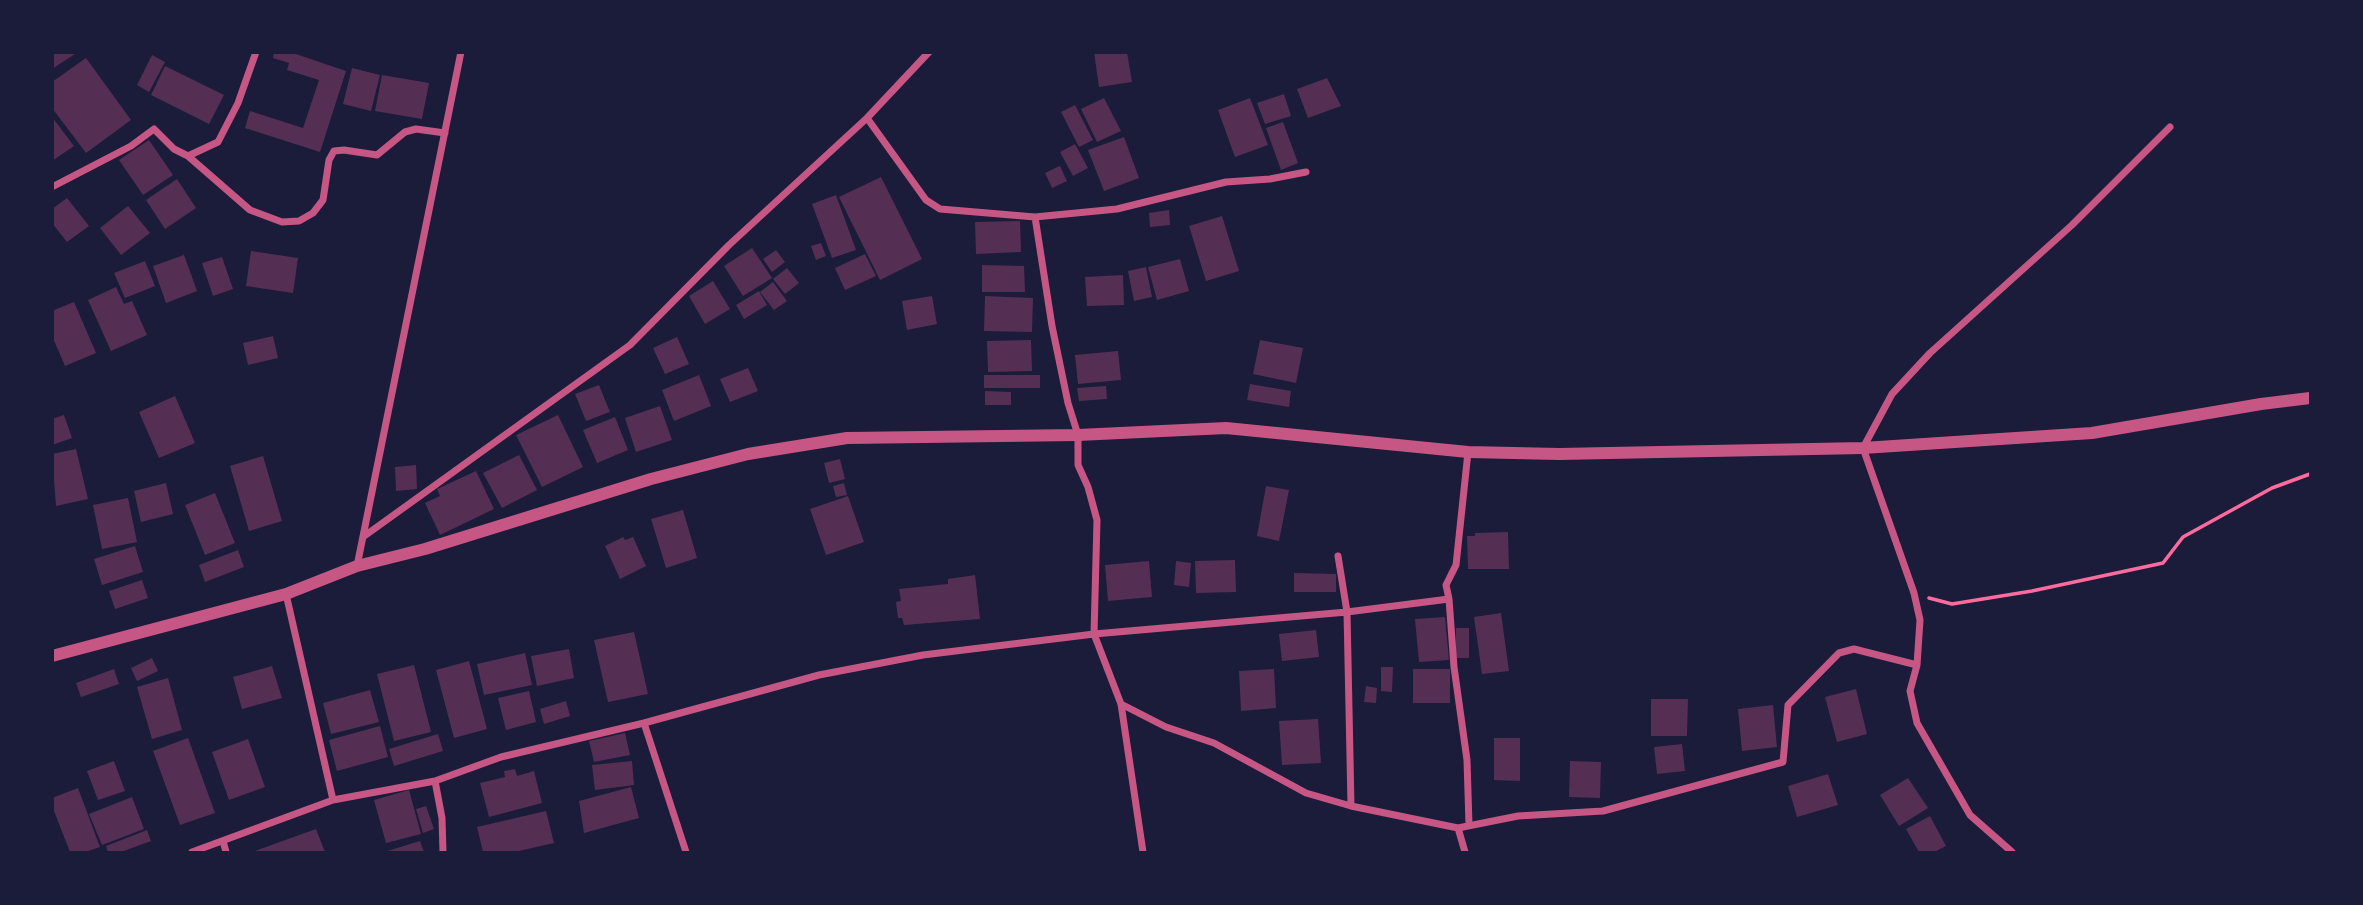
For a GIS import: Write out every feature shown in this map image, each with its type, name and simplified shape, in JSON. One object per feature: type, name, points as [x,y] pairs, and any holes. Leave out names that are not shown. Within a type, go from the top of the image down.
[{"type":"street","points":[[188,156],[218,142],[238,103],[256,52]]},
{"type":"street","points":[[357,566],[461,52]]},
{"type":"street","points":[[363,537],[630,345],[730,245],[867,118],[929,52]]},
{"type":"street","points":[[867,118],[926,200],[940,209],[1035,217],[1117,209],[1226,182],[1270,179],[1306,172]]},
{"type":"street","points":[[2012,852],[1970,815],[1917,723],[1910,691],[1917,665],[1920,620],[1914,593],[1863,448],[1892,394],[1930,353],[2072,225],[2169,127]]},
{"type":"street","points":[[52,187],[120,152],[153,129],[250,210],[282,222],[299,221],[313,213],[323,200],[329,160],[334,151],[377,155],[405,132],[416,130],[445,133]]},
{"type":"street","points":[[1035,217],[1052,326],[1068,403],[1078,435],[1078,466],[1088,487],[1097,520],[1094,634],[1121,704],[1143,852]]},
{"type":"street","points":[[52,656],[286,594],[357,566],[425,549],[651,478],[748,454],[848,438],[1078,435],[1226,428],[1468,452],[1559,454],[1863,448],[2092,433],[2311,398]]},
{"type":"street","points":[[1468,452],[1456,565],[1446,585],[1450,599],[1454,667],[1466,760],[1469,825]]},
{"type":"street","points":[[1339,555],[1347,612],[1351,806]]},
{"type":"street","points":[[286,594],[333,800]]},
{"type":"street","points":[[191,852],[333,800],[435,781],[501,757],[644,723],[819,675],[923,656],[1094,634],[1347,612],[1450,599]]},
{"type":"street","points":[[1121,704],[1166,727],[1214,743],[1306,793],[1351,806],[1458,828],[1518,816],[1603,811],[1783,762],[1788,705],[1839,653],[1854,649],[1917,665]]},
{"type":"street","points":[[644,723],[686,852]]},
{"type":"street","points":[[435,781],[442,818],[443,852]]},
{"type":"street","points":[[1458,828],[1465,852]]},
{"type":"street","points":[[223,841],[226,852]]},
{"type":"path","points":[[1914,593],[1952,604],[2032,591],[2163,563],[2183,537],[2272,488],[2311,474]]},
{"type":"building","points":[[52,52],[78,52],[52,69]]},
{"type":"building","points":[[274,52],[290,52],[346,71],[320,152],[245,128],[250,111],[303,128],[319,80],[287,70],[289,63],[273,58]]},
{"type":"building","points":[[1094,52],[1127,52],[1132,82],[1099,87]]},
{"type":"building","points":[[152,55],[165,62],[149,92],[137,85]]},
{"type":"building","points":[[86,58],[131,120],[86,153],[52,108],[52,82]]},
{"type":"building","points":[[165,66],[224,95],[209,124],[151,95]]},
{"type":"building","points":[[352,68],[380,75],[371,111],[343,104]]},
{"type":"building","points":[[382,75],[429,83],[422,119],[375,111]]},
{"type":"building","points":[[1327,78],[1341,106],[1308,118],[1297,89]]},
{"type":"building","points":[[1284,94],[1291,116],[1265,124],[1257,103]]},
{"type":"building","points":[[1104,98],[1121,131],[1097,142],[1081,109]]},
{"type":"building","points":[[1250,98],[1268,145],[1235,157],[1218,110]]},
{"type":"building","points":[[1075,105],[1093,140],[1079,147],[1061,112]]},
{"type":"building","points":[[52,117],[74,146],[52,161]]},
{"type":"building","points":[[1283,122],[1298,163],[1281,170],[1266,128]]},
{"type":"building","points":[[1124,137],[1139,178],[1104,191],[1088,150]]},
{"type":"building","points":[[149,140],[173,175],[143,195],[119,160]]},
{"type":"building","points":[[1075,144],[1088,168],[1073,176],[1060,152]]},
{"type":"building","points":[[1060,166],[1067,181],[1052,188],[1045,173]]},
{"type":"building","points":[[881,177],[922,259],[880,280],[839,197]]},
{"type":"building","points":[[177,179],[196,208],[165,229],[146,200]]},
{"type":"building","points":[[836,195],[856,250],[832,258],[812,204]]},
{"type":"building","points":[[67,198],[89,226],[67,242],[52,223],[52,209]]},
{"type":"building","points":[[128,206],[150,233],[121,255],[100,228]]},
{"type":"building","points":[[1169,210],[1170,225],[1150,227],[1149,213]]},
{"type":"building","points":[[1222,216],[1239,271],[1206,281],[1189,226]]},
{"type":"building","points":[[1020,221],[1021,252],[976,254],[975,222]]},
{"type":"building","points":[[821,243],[826,256],[816,260],[811,246]]},
{"type":"building","points":[[752,248],[772,278],[743,296],[724,266]]},
{"type":"building","points":[[776,250],[785,262],[772,272],[763,259]]},
{"type":"building","points":[[251,251],[298,258],[293,293],[246,286]]},
{"type":"building","points":[[865,254],[876,276],[845,290],[835,268]]},
{"type":"building","points":[[184,255],[197,291],[166,303],[153,266]]},
{"type":"building","points":[[222,257],[233,289],[213,296],[202,263]]},
{"type":"building","points":[[1180,259],[1189,291],[1157,300],[1148,267]]},
{"type":"building","points":[[145,261],[155,286],[125,298],[114,273]]},
{"type":"building","points":[[982,265],[1024,266],[1025,292],[982,292]]},
{"type":"building","points":[[1146,267],[1152,297],[1134,301],[1128,271]]},
{"type":"building","points":[[787,268],[799,283],[785,294],[773,279]]},
{"type":"building","points":[[1123,275],[1124,305],[1087,306],[1085,277]]},
{"type":"building","points":[[713,281],[730,309],[705,324],[689,296]]},
{"type":"building","points":[[773,282],[787,301],[774,310],[760,292]]},
{"type":"building","points":[[116,287],[124,304],[132,301],[147,335],[111,351],[88,300]]},
{"type":"building","points":[[759,291],[767,305],[744,319],[736,305]]},
{"type":"building","points":[[932,296],[937,324],[907,330],[902,301]]},
{"type":"building","points":[[985,296],[1033,298],[1032,332],[984,331]]},
{"type":"building","points":[[74,302],[96,353],[65,366],[52,336],[52,311]]},
{"type":"building","points":[[273,336],[278,358],[248,365],[243,343]]},
{"type":"building","points":[[677,337],[689,364],[665,374],[653,348]]},
{"type":"building","points":[[1031,340],[1032,371],[988,372],[987,341]]},
{"type":"building","points":[[1260,340],[1303,348],[1296,383],[1253,374]]},
{"type":"building","points":[[1118,351],[1121,380],[1078,384],[1075,355]]},
{"type":"building","points":[[748,368],[758,391],[730,402],[720,379]]},
{"type":"building","points":[[699,375],[711,406],[674,421],[662,390]]},
{"type":"building","points":[[984,375],[1040,375],[1040,388],[984,388]]},
{"type":"building","points":[[1250,384],[1291,391],[1289,407],[1247,400]]},
{"type":"building","points":[[599,385],[610,412],[586,421],[575,394]]},
{"type":"building","points":[[1106,386],[1107,399],[1079,401],[1077,388]]},
{"type":"building","points":[[985,391],[1011,392],[1011,405],[985,405]]},
{"type":"building","points":[[175,396],[195,443],[159,458],[139,412]]},
{"type":"building","points":[[660,406],[672,440],[636,452],[625,418]]},
{"type":"building","points":[[64,415],[72,438],[52,445],[52,419]]},
{"type":"building","points":[[558,415],[583,467],[542,487],[516,435]]},
{"type":"building","points":[[615,417],[628,450],[597,463],[583,430]]},
{"type":"building","points":[[76,449],[88,499],[56,506],[52,454]]},
{"type":"building","points":[[519,455],[537,490],[502,508],[483,473]]},
{"type":"building","points":[[263,456],[282,521],[249,531],[230,466]]},
{"type":"building","points":[[840,459],[845,479],[829,483],[824,463]]},
{"type":"building","points":[[416,465],[417,489],[396,491],[395,467]]},
{"type":"building","points":[[476,471],[494,509],[440,535],[425,503],[440,496],[437,489]]},
{"type":"building","points":[[166,483],[173,514],[141,522],[134,491]]},
{"type":"building","points":[[844,483],[847,495],[836,497],[833,486]]},
{"type":"building","points":[[1266,486],[1289,490],[1279,541],[1257,536]]},
{"type":"building","points":[[215,493],[235,543],[205,555],[185,505]]},
{"type":"building","points":[[848,496],[864,542],[826,555],[810,509]]},
{"type":"building","points":[[128,498],[137,542],[102,549],[93,505]]},
{"type":"building","points":[[683,510],[697,558],[666,568],[651,519]]},
{"type":"building","points":[[1508,532],[1509,569],[1468,569],[1467,536],[1475,536],[1475,533]]},
{"type":"building","points":[[623,537],[625,540],[633,537],[646,566],[620,579],[605,546]]},
{"type":"building","points":[[135,546],[143,572],[102,585],[94,559]]},
{"type":"building","points":[[238,550],[244,567],[205,582],[199,565]]},
{"type":"building","points":[[1235,560],[1236,592],[1196,593],[1195,561]]},
{"type":"building","points":[[1149,561],[1152,597],[1108,601],[1105,565]]},
{"type":"building","points":[[1176,561],[1191,563],[1189,587],[1174,585]]},
{"type":"building","points":[[1294,573],[1336,574],[1336,592],[1294,592]]},
{"type":"building","points":[[975,575],[980,619],[904,625],[902,618],[898,618],[896,602],[901,601],[899,589],[948,584],[948,579]]},
{"type":"building","points":[[142,580],[148,598],[115,609],[109,591]]},
{"type":"building","points":[[1501,613],[1509,671],[1482,674],[1474,617]]},
{"type":"building","points":[[1445,617],[1449,660],[1419,662],[1415,619]]},
{"type":"building","points":[[1456,628],[1469,628],[1469,658],[1456,658]]},
{"type":"building","points":[[1316,630],[1319,657],[1282,661],[1279,634]]},
{"type":"building","points":[[634,632],[648,694],[608,702],[594,640]]},
{"type":"building","points":[[569,649],[574,678],[537,686],[531,656]]},
{"type":"building","points":[[525,653],[532,685],[484,695],[477,664]]},
{"type":"building","points":[[152,658],[158,671],[137,681],[131,668]]},
{"type":"building","points":[[469,661],[487,729],[454,738],[436,670]]},
{"type":"building","points":[[414,665],[431,732],[394,741],[377,674]]},
{"type":"building","points":[[272,666],[282,698],[242,709],[233,677]]},
{"type":"building","points":[[1381,667],[1393,667],[1392,692],[1381,691]]},
{"type":"building","points":[[114,669],[119,684],[81,697],[76,683]]},
{"type":"building","points":[[1274,669],[1276,708],[1241,711],[1239,671]]},
{"type":"building","points":[[1413,669],[1450,669],[1450,703],[1413,703]]},
{"type":"building","points":[[168,678],[182,730],[152,739],[137,687]]},
{"type":"building","points":[[1366,686],[1377,688],[1376,703],[1364,702]]},
{"type":"building","points":[[1856,689],[1867,734],[1837,742],[1825,697]]},
{"type":"building","points":[[370,690],[379,722],[331,734],[323,703]]},
{"type":"building","points":[[529,691],[536,722],[506,730],[498,698]]},
{"type":"building","points":[[1651,699],[1688,699],[1687,736],[1651,736]]},
{"type":"building","points":[[566,701],[570,716],[544,724],[540,709]]},
{"type":"building","points":[[1773,705],[1777,747],[1742,751],[1738,709]]},
{"type":"building","points":[[1318,719],[1321,763],[1282,765],[1279,721]]},
{"type":"building","points":[[380,726],[388,757],[337,771],[329,740]]},
{"type":"building","points":[[625,733],[630,755],[594,762],[589,741]]},
{"type":"building","points":[[438,734],[443,751],[394,766],[389,749]]},
{"type":"building","points":[[188,738],[215,813],[180,825],[153,751]]},
{"type":"building","points":[[1494,738],[1520,738],[1520,781],[1494,780]]},
{"type":"building","points":[[248,739],[265,787],[229,800],[212,752]]},
{"type":"building","points":[[1682,744],[1685,771],[1657,774],[1654,747]]},
{"type":"building","points":[[114,761],[125,791],[98,800],[87,771]]},
{"type":"building","points":[[632,761],[634,785],[595,790],[592,765]]},
{"type":"building","points":[[1570,761],[1601,762],[1600,798],[1569,797]]},
{"type":"building","points":[[515,769],[517,776],[534,771],[542,803],[489,817],[480,783],[505,777],[504,771]]},
{"type":"building","points":[[1828,774],[1838,805],[1797,817],[1788,786]]},
{"type":"building","points":[[1908,778],[1928,808],[1899,826],[1880,795]]},
{"type":"building","points":[[631,787],[639,818],[584,833],[579,801]]},
{"type":"building","points":[[78,788],[100,847],[85,852],[70,852],[52,806],[52,798]]},
{"type":"building","points":[[409,790],[421,834],[386,843],[374,800]]},
{"type":"building","points":[[132,797],[144,829],[102,845],[89,814]]},
{"type":"building","points":[[426,806],[434,829],[423,833],[416,809]]},
{"type":"building","points":[[546,811],[554,843],[514,852],[483,852],[477,827]]},
{"type":"building","points":[[1930,816],[1946,846],[1934,852],[1919,852],[1906,829]]},
{"type":"building","points":[[316,829],[325,852],[252,852]]},
{"type":"building","points":[[147,830],[151,841],[121,852],[108,852],[106,846]]},
{"type":"building","points":[[420,841],[424,852],[384,852]]}]
